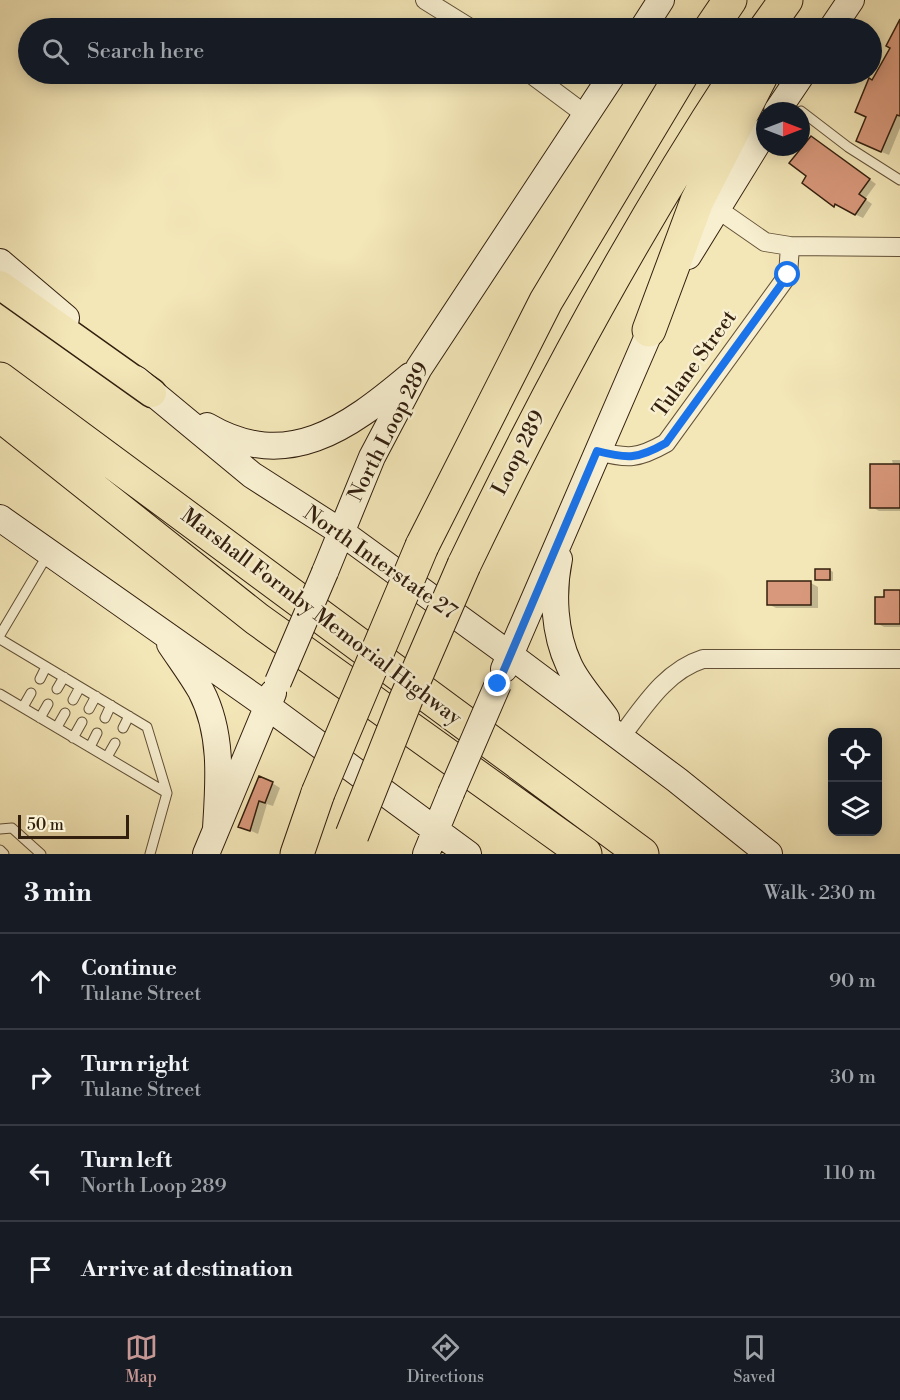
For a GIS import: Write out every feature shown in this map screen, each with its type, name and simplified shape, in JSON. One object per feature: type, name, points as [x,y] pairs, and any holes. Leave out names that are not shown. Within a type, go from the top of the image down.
[{"type":"highway","points":[[717,18],[729,0]]},
{"type":"highway","points":[[773,18],[786,0]]},
{"type":"highway","points":[[792,18],[803,0]]},
{"type":"highway","points":[[297,854],[318,793],[422,546],[546,301],[676,84]]},
{"type":"highway","name":"Loop 289","points":[[348,844],[406,699],[464,566],[522,446],[584,329],[731,84]]},
{"type":"highway","points":[[649,330],[697,201],[757,84]]},
{"type":"highway","name":"Marshall Formby Memorial Highway","points":[[0,379],[642,854]]},
{"type":"highway","name":"Marshall Formby Memorial Highway","points":[[0,416],[257,619],[585,854]]},
{"type":"highway","points":[[0,444],[257,619]]},
{"type":"main road","points":[[649,18],[661,0]]},
{"type":"main road","points":[[839,18],[851,0]]},
{"type":"main road","name":"North Loop 289","points":[[206,854],[372,457],[419,368],[606,84]]},
{"type":"main road","points":[[793,102],[799,84]]},
{"type":"main road","points":[[431,842],[649,330],[716,208],[756,144]]},
{"type":"main road","name":"North Interstate 27","points":[[0,262],[152,393],[252,475],[341,532],[510,655],[769,854]]},
{"type":"main road","points":[[0,285],[152,393],[228,438],[265,446],[314,440],[339,429],[365,413],[419,368]]},
{"type":"main road","points":[[570,512],[557,571],[555,603],[558,630],[569,665],[620,738]]},
{"type":"main road","points":[[0,518],[268,707],[431,842],[468,854]]},
{"type":"main road","points":[[162,631],[201,692],[210,717],[219,764],[216,828]]},
{"type":"street","points":[[425,0],[454,18]]},
{"type":"street","points":[[544,84],[586,115]]},
{"type":"street","points":[[716,208],[765,242],[790,246],[900,247]]},
{"type":"street","name":"Tulane Street","points":[[597,451],[620,457],[643,456],[666,443],[788,275],[790,246]]},
{"type":"street","points":[[620,738],[670,677],[686,666],[703,659],[900,659]]},
{"type":"lane","points":[[810,121],[900,180]]},
{"type":"lane","points":[[0,635],[49,552]]},
{"type":"lane","points":[[0,639],[147,727],[167,793],[150,854]]},
{"type":"lane","points":[[40,679],[46,667]]},
{"type":"lane","points":[[57,689],[64,677]]},
{"type":"lane","points":[[73,700],[80,687]]},
{"type":"lane","points":[[23,707],[32,693]]},
{"type":"lane","points":[[0,694],[167,793]]},
{"type":"lane","points":[[89,709],[96,696]]},
{"type":"lane","points":[[40,718],[48,704]]},
{"type":"lane","points":[[105,718],[111,705]]},
{"type":"lane","points":[[57,728],[65,713]]},
{"type":"lane","points":[[123,728],[129,716]]},
{"type":"lane","points":[[73,738],[82,722]]},
{"type":"lane","points":[[90,747],[97,733]]},
{"type":"lane","points":[[107,757],[115,743]]},
{"type":"lane","points":[[0,829],[12,828],[41,854]]},
{"type":"lane","points":[[0,850],[4,854]]},
{"type":"building","points":[[900,19],[900,116],[897,115],[881,152],[856,141],[866,117],[855,112],[867,84],[882,84],[882,62],[890,48],[886,46]]},
{"type":"building","points":[[810,137],[870,179],[859,194],[866,199],[855,215],[835,204],[834,207],[802,183],[806,176],[789,163],[795,156],[810,156]]},
{"type":"building","points":[[870,464],[900,464],[900,508],[870,508]]},
{"type":"building","points":[[815,569],[830,569],[830,580],[815,580]]},
{"type":"building","points":[[767,581],[811,581],[811,605],[767,605]]},
{"type":"building","points":[[884,590],[900,590],[900,624],[875,624],[875,597],[884,597]]},
{"type":"building","points":[[259,776],[273,782],[265,803],[259,801],[250,831],[238,827]]},
{"type":"route","points":[[498,684],[597,451],[620,457],[643,456],[666,443],[788,275]]}]
